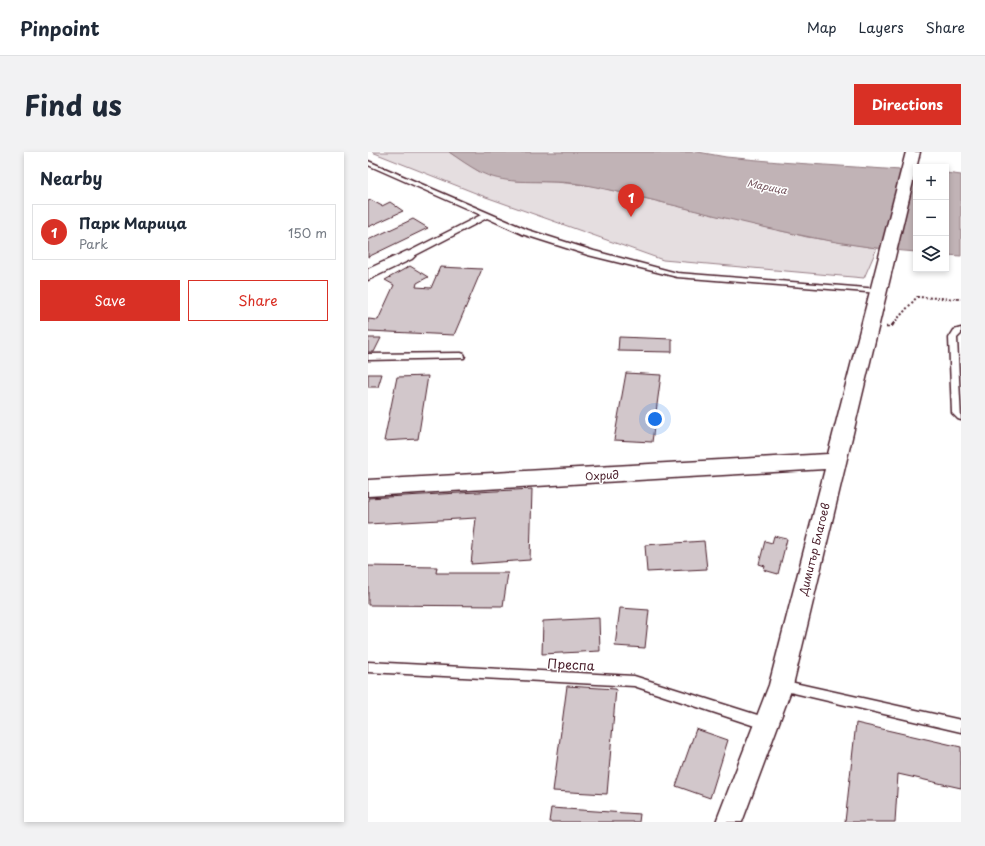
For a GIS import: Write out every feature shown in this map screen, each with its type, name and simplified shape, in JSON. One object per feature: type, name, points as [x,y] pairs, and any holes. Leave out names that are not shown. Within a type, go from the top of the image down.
[{"type":"street","name":"Димитър Благоев","points":[[729,822],[781,685],[913,152]]},
{"type":"street","points":[[368,275],[407,256]]},
{"type":"street","name":"Охрид","points":[[368,488],[837,461]]},
{"type":"lane","points":[[368,163],[488,214],[525,232],[591,253],[677,275],[881,281]]},
{"type":"lane","points":[[407,256],[488,214]]},
{"type":"lane","points":[[961,331],[957,332],[953,338],[957,413],[961,417]]},
{"type":"lane","points":[[368,357],[461,356]]},
{"type":"lane","name":"Преспа","points":[[368,668],[634,681],[767,724]]},
{"type":"lane","points":[[781,685],[961,726]]},
{"type":"path","points":[[870,329],[891,326],[917,297],[961,299]]},
{"type":"shaded area","points":[[372,152],[449,152],[480,172],[516,181],[556,182],[594,186],[807,237],[877,248],[864,278],[663,260],[483,196]]},
{"type":"water","name":"Марица","points":[[449,152],[698,152],[726,157],[779,162],[913,171],[913,252],[835,242],[795,234],[586,185],[564,182],[507,180],[489,176],[468,165]]},
{"type":"water","points":[[949,173],[961,175],[961,256],[949,255]]},
{"type":"building","points":[[371,200],[382,206],[390,202],[403,211],[368,227],[368,201]]},
{"type":"building","points":[[413,219],[428,228],[368,257],[368,240]]},
{"type":"building","points":[[410,266],[428,277],[417,283],[416,287],[431,288],[440,267],[482,269],[454,335],[368,331],[368,319],[378,320],[394,285],[385,280]]},
{"type":"building","points":[[619,337],[672,339],[672,352],[618,351]]},
{"type":"building","points":[[368,338],[381,338],[374,352],[368,352]]},
{"type":"building","points":[[626,373],[661,375],[652,442],[614,440]]},
{"type":"building","points":[[368,374],[382,374],[378,387],[368,387]]},
{"type":"building","points":[[428,376],[418,439],[384,441],[397,377]]},
{"type":"building","points":[[532,489],[530,560],[471,564],[476,518],[368,524],[368,498]]},
{"type":"building","points":[[774,536],[787,539],[778,574],[764,570],[765,566],[759,564],[765,541],[772,543]]},
{"type":"building","points":[[704,541],[707,569],[647,572],[645,545]]},
{"type":"building","points":[[368,566],[437,567],[436,573],[508,573],[503,606],[368,605]]},
{"type":"building","points":[[620,608],[649,610],[645,648],[615,646]]},
{"type":"building","points":[[599,618],[600,651],[542,654],[543,621]]},
{"type":"building","points":[[567,686],[616,689],[607,794],[553,791]]},
{"type":"building","points":[[856,723],[961,747],[961,788],[898,774],[895,822],[845,822]]},
{"type":"building","points":[[696,729],[728,740],[710,798],[676,786]]},
{"type":"building","points":[[551,808],[640,814],[639,822],[549,822]]},
{"type":"place","name":"Парк Марица","points":[[631,217]]}]
